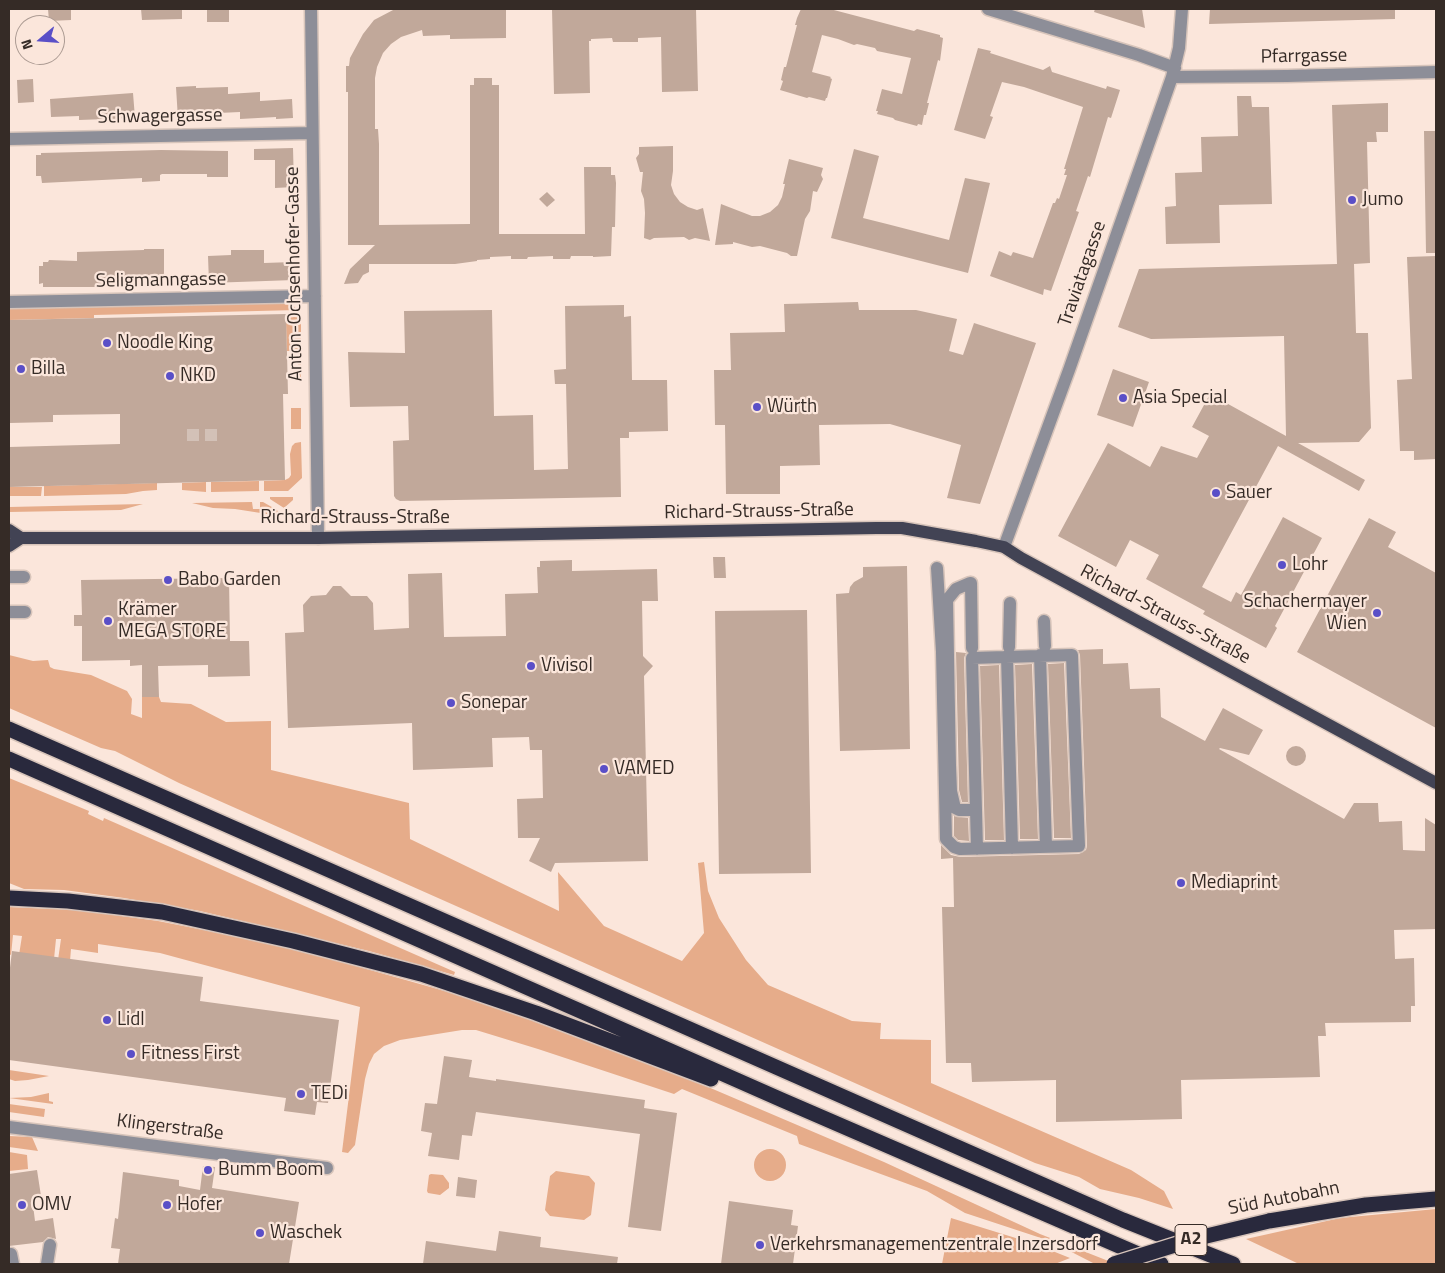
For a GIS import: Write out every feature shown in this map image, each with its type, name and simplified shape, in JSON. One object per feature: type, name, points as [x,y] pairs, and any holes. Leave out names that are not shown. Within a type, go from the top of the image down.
[{"type":"highway","points":[[9,729],[1114,1216],[1232,1264]]},
{"type":"highway","points":[[9,759],[782,1100],[1161,1264]]},
{"type":"highway","points":[[9,898],[68,901],[162,912],[293,941],[421,974],[536,1013],[740,1090],[782,1100]]},
{"type":"highway","name":"Süd Autobahn","points":[[1114,1264],[1194,1239],[1269,1221],[1366,1204],[1436,1199]]},
{"type":"main road","name":"Richard-Strauss-Straße","points":[[21,538],[318,538],[902,528],[1004,547],[1021,558],[1436,783]]},
{"type":"main road","points":[[9,530],[21,538],[9,546]]},
{"type":"street","name":"Anton-Ochsenhofer-Gasse","points":[[311,9],[318,538]]},
{"type":"street","name":"Pfarrgasse","points":[[988,9],[1139,55],[1173,72],[1287,76],[1436,72]]},
{"type":"street","name":"Traviatagasse","points":[[1004,547],[1069,370],[1173,72],[1180,48],[1182,9]]},
{"type":"street","name":"Schwagergasse","points":[[9,139],[312,132]]},
{"type":"street","name":"Seligmanngasse","points":[[9,302],[315,296]]},
{"type":"street","points":[[937,568],[942,652],[945,832],[946,839],[954,847],[977,849],[1076,846],[1080,844],[1073,660],[1072,655],[1069,654],[1042,651],[1008,652],[972,658],[977,849]]},
{"type":"street","points":[[9,578],[24,577]]},
{"type":"street","points":[[972,648],[970,583],[956,589],[947,600],[950,791],[955,808],[959,810],[976,810]]},
{"type":"street","points":[[1010,602],[1008,652],[1012,848]]},
{"type":"street","points":[[9,612],[25,612]]},
{"type":"street","points":[[1044,621],[1042,651],[1046,847]]},
{"type":"street","name":"Klingerstraße","points":[[9,1127],[327,1168]]},
{"type":"street","points":[[47,1264],[50,1245]]},
{"type":"shaded area","points":[[290,303],[298,310],[94,315],[94,318],[9,320],[9,309]]},
{"type":"shaded area","points":[[291,313],[301,313],[301,378],[298,378],[298,351],[287,351],[286,322],[289,321]]},
{"type":"shaded area","points":[[291,408],[301,408],[301,429],[291,429]]},
{"type":"shaded area","points":[[301,442],[302,478],[288,491],[264,491],[264,481],[285,480],[289,478],[291,475],[290,454],[292,446],[295,443]]},
{"type":"shaded area","points":[[259,481],[259,491],[211,492],[211,482]]},
{"type":"shaded area","points":[[206,482],[206,492],[182,490],[182,483]]},
{"type":"shaded area","points":[[157,483],[157,490],[126,494],[44,496],[44,486]]},
{"type":"shaded area","points":[[9,487],[42,487],[41,496],[9,496]]},
{"type":"shaded area","points":[[270,497],[293,497],[293,500],[284,508],[270,499]]},
{"type":"shaded area","points":[[252,502],[253,509],[260,509],[260,502],[263,502],[277,510],[280,516],[235,509],[213,508],[192,503]]},
{"type":"shaded area","points":[[143,504],[121,510],[9,512],[9,507]]},
{"type":"shaded area","points":[[9,655],[33,661],[48,660],[50,667],[54,669],[91,675],[127,691],[132,699],[131,714],[142,718],[142,697],[159,697],[161,702],[191,704],[226,722],[271,721],[271,770],[409,803],[410,839],[559,911],[558,872],[604,926],[682,961],[704,933],[698,863],[704,862],[708,891],[719,918],[746,960],[768,985],[852,1021],[881,1023],[880,1039],[931,1040],[931,1083],[1131,1170],[1164,1191],[1173,1209],[1139,1198],[1100,1189],[1079,1177],[1035,1163],[179,783],[115,751],[101,748],[9,708]]},
{"type":"shaded area","points":[[9,778],[89,811],[88,814],[103,821],[104,818],[455,972],[454,975],[369,951],[200,911],[64,890],[24,889],[9,883]]},
{"type":"shaded area","points":[[9,907],[78,910],[158,921],[235,936],[310,953],[473,999],[577,1035],[680,1075],[884,1162],[1040,1234],[1116,1264],[1095,1264],[1050,1241],[965,1213],[927,1191],[799,1144],[797,1136],[682,1089],[674,1094],[476,1030],[462,1030],[400,1040],[384,1046],[374,1054],[365,1079],[355,1145],[348,1153],[342,1152],[360,1007],[160,953],[98,944],[98,953],[71,949],[70,961],[58,960],[61,939],[56,939],[54,959],[19,955],[22,936],[13,935],[11,955],[9,954]]},
{"type":"shaded area","points":[[9,1070],[49,1076],[15,1081],[9,1079]]},
{"type":"shaded area","points":[[49,1093],[49,1101],[53,1102],[53,1104],[9,1098],[31,1097]]},
{"type":"shaded area","points":[[9,1104],[45,1109],[44,1117],[9,1112]]},
{"type":"shaded area","points":[[9,1136],[32,1137],[38,1151],[9,1147]]},
{"type":"shaded area","points":[[770,1149],[782,1153],[786,1165],[782,1177],[770,1181],[758,1177],[754,1165],[758,1153]]},
{"type":"shaded area","points":[[9,1152],[27,1155],[28,1169],[9,1171]]},
{"type":"shaded area","points":[[556,1171],[589,1176],[595,1183],[591,1215],[584,1220],[550,1216],[545,1210],[550,1176]]},
{"type":"shaded area","points":[[429,1175],[443,1175],[449,1183],[449,1188],[440,1195],[428,1193],[427,1191]]},
{"type":"shaded area","points":[[1436,1209],[1436,1264],[1299,1264],[1246,1239],[1340,1218]]},
{"type":"shaded area","points":[[951,1218],[1035,1244],[1070,1258],[1055,1264],[942,1264]]},
{"type":"building","points":[[48,9],[71,9],[71,20],[65,20],[65,15],[48,15]]},
{"type":"building","points":[[141,9],[182,9],[182,19],[142,20]]},
{"type":"building","points":[[207,9],[229,9],[229,22],[207,22]]},
{"type":"building","points":[[395,9],[506,9],[506,38],[450,39],[450,35],[423,36],[422,30],[401,37],[383,53],[375,78],[375,129],[378,129],[379,144],[379,225],[470,224],[470,85],[474,85],[474,78],[492,78],[492,85],[499,85],[499,234],[585,234],[584,167],[611,167],[611,175],[615,175],[616,183],[615,227],[612,227],[611,256],[571,256],[570,259],[553,259],[553,256],[511,259],[511,256],[490,257],[490,259],[455,264],[369,264],[369,272],[363,275],[358,283],[344,284],[350,269],[375,245],[348,245],[348,92],[346,92],[346,66],[349,66],[350,58],[363,34],[374,20]]},
{"type":"building","points":[[552,9],[696,9],[698,91],[662,92],[661,37],[638,38],[638,42],[613,42],[612,38],[591,39],[589,41],[590,93],[554,94]]},
{"type":"building","points":[[801,9],[830,9],[914,31],[917,29],[940,35],[943,38],[940,61],[938,60],[927,103],[929,103],[922,125],[918,124],[917,126],[877,114],[878,111],[876,111],[882,89],[902,94],[911,58],[877,51],[875,48],[854,45],[822,35],[812,72],[831,77],[832,79],[825,101],[780,90],[784,67],[786,67],[797,25],[795,25]]},
{"type":"building","points":[[1095,9],[1142,9],[1145,28],[1094,12]]},
{"type":"building","points":[[1210,9],[1395,9],[1395,19],[1209,24]]},
{"type":"building","points":[[978,48],[1043,70],[1050,66],[1052,72],[1106,89],[1107,86],[1120,90],[1111,118],[1108,117],[1090,177],[1088,176],[1076,211],[1079,212],[1051,291],[1044,289],[1043,295],[990,276],[999,251],[1011,256],[1013,252],[1033,258],[1053,203],[1055,203],[1057,198],[1059,199],[1067,175],[1064,175],[1066,169],[1064,169],[1083,107],[1024,87],[1002,82],[990,116],[993,117],[985,139],[954,130]]},
{"type":"building","points":[[33,79],[34,102],[18,103],[17,80]]},
{"type":"building","points":[[196,86],[196,88],[228,87],[228,94],[260,92],[260,101],[292,99],[293,118],[240,119],[240,112],[197,114],[198,118],[178,119],[176,87]]},
{"type":"building","points":[[133,93],[135,118],[79,120],[79,116],[51,117],[50,99]]},
{"type":"building","points":[[1237,96],[1251,96],[1252,107],[1269,107],[1272,204],[1219,205],[1220,243],[1166,244],[1165,207],[1176,206],[1175,173],[1202,172],[1201,137],[1238,136]]},
{"type":"building","points":[[1388,103],[1388,132],[1376,132],[1377,142],[1367,142],[1370,263],[1354,264],[1356,333],[1368,333],[1371,428],[1359,442],[1298,443],[1365,480],[1359,491],[1278,446],[1202,587],[1231,602],[1236,592],[1241,595],[1283,517],[1322,538],[1275,626],[1277,628],[1266,648],[1203,614],[1205,611],[1146,579],[1159,555],[1130,540],[1116,567],[1058,536],[1108,443],[1150,467],[1161,446],[1197,458],[1209,436],[1192,427],[1210,394],[1286,436],[1284,336],[1151,339],[1118,327],[1139,269],[1337,264],[1332,105]]},
{"type":"building","points":[[1424,131],[1436,131],[1436,253],[1426,253]]},
{"type":"building","points":[[673,146],[671,185],[674,194],[680,202],[688,207],[697,210],[703,208],[710,241],[695,238],[689,240],[684,237],[654,238],[650,240],[644,238],[645,213],[644,199],[641,191],[643,172],[640,172],[636,158],[639,154],[639,147]]},
{"type":"building","points":[[293,148],[294,187],[275,188],[275,160],[254,160],[254,149]]},
{"type":"building","points":[[854,149],[879,156],[863,218],[949,240],[965,178],[990,183],[968,273],[831,238]]},
{"type":"building","points":[[161,150],[228,151],[228,177],[207,177],[207,174],[162,174],[160,175],[160,181],[142,182],[142,178],[42,183],[41,176],[36,176],[36,155],[41,155],[41,153]]},
{"type":"building","points":[[789,159],[823,168],[821,175],[823,179],[817,192],[813,191],[810,211],[805,219],[797,256],[791,256],[787,253],[760,246],[752,247],[733,242],[733,244],[715,245],[721,204],[752,216],[760,216],[770,212],[778,205],[782,197]]},
{"type":"building","points":[[547,192],[555,200],[547,207],[539,199]]},
{"type":"building","points":[[164,249],[164,281],[132,282],[132,286],[104,287],[43,287],[43,283],[39,284],[39,266],[43,266],[43,262],[48,262],[49,260],[77,261],[77,252]]},
{"type":"building","points":[[231,250],[264,250],[264,263],[293,262],[294,280],[209,283],[208,256],[231,255]]},
{"type":"building","points":[[1436,256],[1436,459],[1414,460],[1414,451],[1400,451],[1397,380],[1412,379],[1407,257]]},
{"type":"building","points":[[858,302],[859,310],[916,310],[957,319],[949,351],[963,355],[974,323],[1036,343],[980,504],[947,498],[961,445],[890,424],[819,425],[820,465],[780,466],[780,494],[726,494],[725,425],[715,425],[714,370],[731,370],[730,333],[785,332],[784,304]]},
{"type":"building","points":[[624,305],[624,317],[631,316],[632,380],[667,380],[668,431],[629,432],[629,438],[620,438],[621,497],[400,501],[396,499],[394,496],[393,441],[409,440],[408,406],[350,407],[348,352],[405,353],[404,311],[492,310],[494,416],[533,415],[534,470],[568,469],[566,384],[555,384],[554,370],[566,369],[565,306]]},
{"type":"building","points":[[286,314],[288,394],[283,394],[285,480],[9,487],[9,447],[120,444],[120,414],[53,415],[53,422],[9,423],[9,320]]},
{"type":"building","name":"Asia Special","points":[[1113,369],[1149,382],[1133,427],[1097,415]]},
{"type":"building","name":"Schachermayer Wien","points":[[1369,518],[1396,532],[1388,547],[1436,573],[1436,728],[1297,652]]},
{"type":"building","points":[[713,557],[725,557],[726,578],[714,578]]},
{"type":"building","points":[[572,560],[572,571],[657,569],[658,601],[642,601],[643,656],[653,666],[644,676],[648,861],[555,863],[551,872],[529,861],[540,838],[518,838],[517,799],[543,798],[542,750],[530,750],[529,737],[492,738],[493,767],[413,770],[412,723],[288,728],[285,633],[304,632],[303,605],[311,596],[326,595],[333,586],[341,586],[351,596],[367,596],[373,603],[374,630],[409,628],[408,574],[442,573],[444,637],[506,636],[505,594],[538,593],[537,567],[540,567],[540,561]]},
{"type":"building","points":[[907,566],[910,749],[840,751],[836,594],[849,593],[850,587],[854,582],[863,577],[863,567]]},
{"type":"building","points":[[229,578],[230,641],[249,641],[250,676],[208,677],[208,665],[158,666],[159,697],[142,697],[142,665],[130,666],[130,660],[82,661],[82,626],[74,626],[74,615],[82,615],[81,580]]},
{"type":"building","points":[[807,610],[811,873],[719,874],[715,611]]},
{"type":"building","name":"Mediaprint","points":[[1103,649],[1103,664],[1128,663],[1130,689],[1160,688],[1161,717],[1205,741],[1223,708],[1263,730],[1249,755],[1219,749],[1344,819],[1354,803],[1378,803],[1379,822],[1402,821],[1403,850],[1425,851],[1425,818],[1436,825],[1436,929],[1394,930],[1395,959],[1414,958],[1415,1006],[1411,1006],[1411,1022],[1325,1023],[1326,1036],[1318,1036],[1320,1077],[1181,1080],[1182,1119],[1056,1122],[1056,1080],[972,1082],[971,1063],[946,1063],[942,907],[954,907],[953,858],[941,859],[941,845],[951,855],[960,857],[1079,854],[1086,850],[1080,655],[1078,650]]},
{"type":"building","points":[[956,652],[966,653],[964,658],[968,802],[962,802],[959,790]]},
{"type":"building","points":[[1064,663],[1071,838],[1054,838],[1048,664]]},
{"type":"building","points":[[1032,664],[1038,839],[1020,839],[1015,665]]},
{"type":"building","points":[[999,665],[1004,840],[985,840],[980,666]]},
{"type":"building","points":[[1296,746],[1303,749],[1306,756],[1303,763],[1296,766],[1289,763],[1286,756],[1289,749]]},
{"type":"building","points":[[954,816],[968,818],[969,841],[958,840],[954,836]]},
{"type":"building","points":[[12,951],[203,977],[200,1001],[339,1020],[328,1103],[317,1102],[315,1115],[284,1111],[286,1098],[9,1060],[9,976]]},
{"type":"building","points":[[444,1056],[472,1060],[469,1077],[496,1081],[496,1079],[645,1100],[644,1108],[677,1113],[661,1231],[628,1227],[640,1134],[476,1112],[472,1136],[462,1135],[459,1160],[428,1156],[432,1133],[421,1131],[425,1103],[437,1104]]},
{"type":"building","points":[[203,1166],[215,1167],[212,1188],[299,1202],[289,1264],[118,1264],[120,1249],[111,1248],[115,1218],[118,1219],[123,1172],[179,1180],[179,1186],[200,1190]]},
{"type":"building","points":[[37,1170],[41,1196],[32,1197],[35,1221],[53,1218],[56,1239],[48,1237],[43,1242],[9,1246],[9,1174]]},
{"type":"building","points":[[458,1177],[477,1180],[475,1198],[456,1196]]},
{"type":"building","name":"Verkehrsmanagementzentrale Inzersdorf","points":[[729,1201],[793,1210],[791,1225],[798,1226],[793,1264],[721,1264]]},
{"type":"building","points":[[499,1231],[541,1237],[540,1247],[618,1257],[617,1264],[423,1264],[426,1241],[496,1251]]},
{"type":"tunnel","points":[[187,435],[218,435]]},
{"type":"place","name":"Jumo","points":[[1352,200]]},
{"type":"place","name":"Noodle King","points":[[107,343]]},
{"type":"place","name":"Billa","points":[[21,369]]},
{"type":"place","name":"NKD","points":[[170,376]]},
{"type":"place","name":"Asia Special","points":[[1123,398]]},
{"type":"place","name":"Würth","points":[[757,407]]},
{"type":"place","name":"Sauer","points":[[1216,493]]},
{"type":"place","name":"Lohr","points":[[1282,565]]},
{"type":"place","name":"Babo Garden","points":[[168,580]]},
{"type":"place","name":"Schachermayer Wien","points":[[1377,613]]},
{"type":"place","name":"Krämer MEGA STORE","points":[[108,621]]},
{"type":"place","name":"Vivisol","points":[[531,666]]},
{"type":"place","name":"Sonepar","points":[[451,703]]},
{"type":"place","name":"VAMED","points":[[604,769]]},
{"type":"place","name":"Mediaprint","points":[[1181,883]]},
{"type":"place","name":"Lidl","points":[[107,1020]]},
{"type":"place","name":"Fitness First","points":[[131,1054]]},
{"type":"place","name":"TEDi","points":[[301,1094]]},
{"type":"place","name":"Bumm Boom","points":[[208,1170]]},
{"type":"place","name":"OMV","points":[[22,1205]]},
{"type":"place","name":"Hofer","points":[[167,1205]]},
{"type":"place","name":"Waschek","points":[[260,1233]]},
{"type":"place","name":"Verkehrsmanagementzentrale Inzersdorf","points":[[760,1245]]}]
